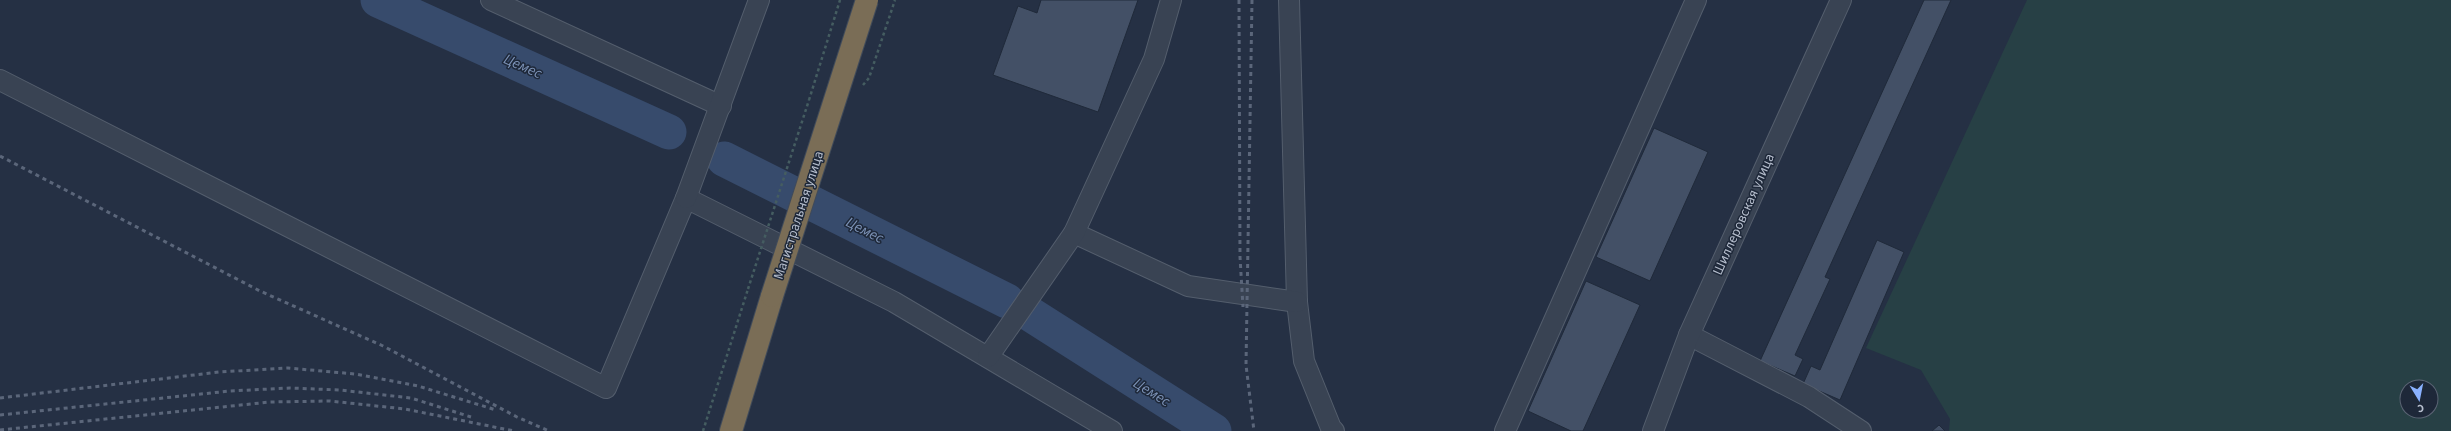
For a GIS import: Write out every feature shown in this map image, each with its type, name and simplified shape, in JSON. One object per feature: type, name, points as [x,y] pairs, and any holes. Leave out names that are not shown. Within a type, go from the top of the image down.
[{"type":"highway","name":"Магистральная улица","points":[[731,431],[772,296],[866,0]]},
{"type":"street","points":[[492,0],[721,106]]},
{"type":"street","points":[[0,80],[606,388],[686,198],[759,0]]},
{"type":"street","points":[[988,357],[1074,233],[1154,59],[1171,0]]},
{"type":"street","points":[[1289,0],[1298,302],[1304,361],[1331,428],[1334,431]]},
{"type":"street","points":[[1505,431],[1696,0]]},
{"type":"street","name":"Шиллеровская улица","points":[[1653,431],[1689,335],[1841,0]]},
{"type":"street","points":[[686,198],[894,302],[1112,431]]},
{"type":"street","points":[[1074,233],[1188,286],[1298,302]]},
{"type":"street","points":[[1689,335],[1809,396],[1861,431]]},
{"type":"path","points":[[703,431],[840,0]]},
{"type":"path","points":[[859,89],[869,78],[894,0]]},
{"type":"green space","points":[[2027,0],[2451,0],[2451,431],[1949,431],[1950,419],[1921,370],[1866,348]]},
{"type":"building","points":[[1041,0],[1138,0],[1098,112],[993,75],[1018,6],[1037,13]]},
{"type":"building","points":[[1924,0],[1951,0],[1825,277],[1830,279],[1795,355],[1803,359],[1795,376],[1760,361]]},
{"type":"building","points":[[1654,128],[1708,152],[1650,281],[1596,257]]},
{"type":"building","points":[[1877,240],[1904,252],[1840,400],[1803,384],[1811,366],[1820,370]]},
{"type":"building","points":[[1586,281],[1640,305],[1583,431],[1571,431],[1528,411]]},
{"type":"building","points":[[1939,425],[1945,431],[1932,431]]},
{"type":"waterway","name":"Цемес","points":[[378,0],[669,132]]},
{"type":"waterway","name":"Цемес","points":[[724,159],[1007,301]]},
{"type":"waterway","name":"Цемес","points":[[1030,314],[1214,431]]},
{"type":"railway","points":[[1239,0],[1240,257],[1243,307]]},
{"type":"railway","points":[[1252,0],[1246,365],[1254,431]]},
{"type":"railway","points":[[0,156],[260,291],[383,346],[517,417],[549,431]]},
{"type":"railway","points":[[0,398],[219,372],[288,368],[355,374],[418,386],[496,410]]},
{"type":"railway","points":[[0,415],[230,391],[290,388],[340,390],[411,398],[471,417]]},
{"type":"railway","points":[[0,430],[270,402],[330,401],[405,409],[514,431]]}]
